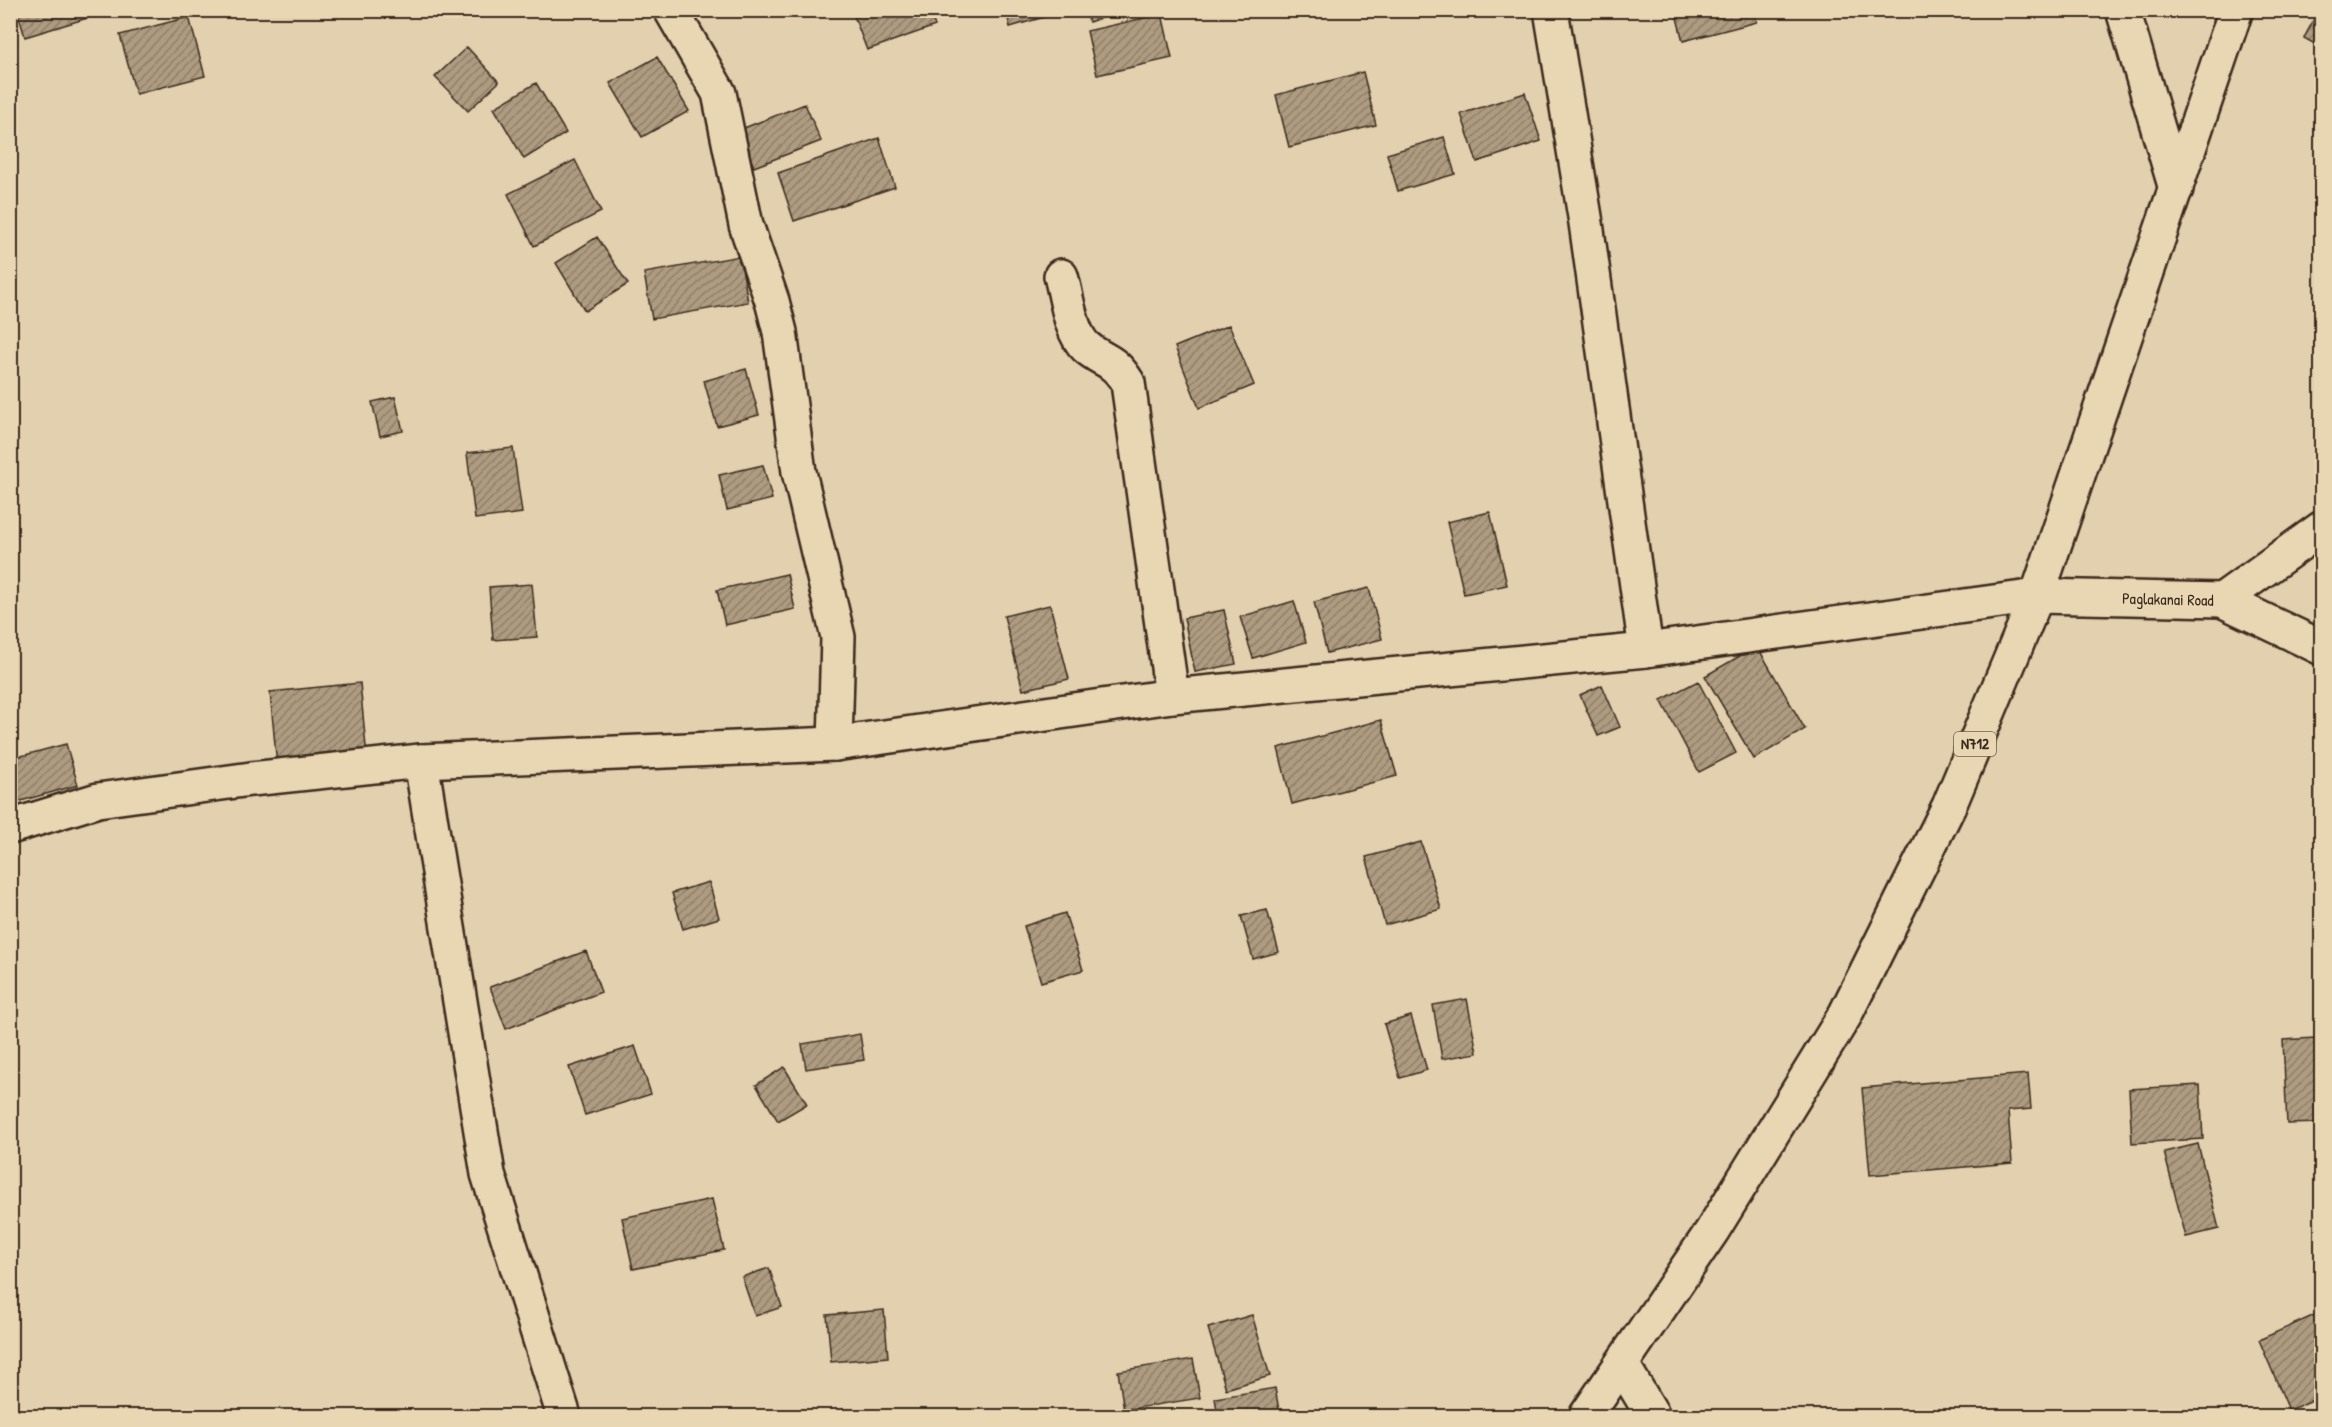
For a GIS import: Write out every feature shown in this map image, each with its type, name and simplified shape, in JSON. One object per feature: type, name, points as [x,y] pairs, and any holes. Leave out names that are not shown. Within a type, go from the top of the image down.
[{"type":"main road","points":[[671,10],[718,93],[746,225],[780,332],[799,472],[838,637],[835,744]]},
{"type":"main road","points":[[1551,10],[1587,235],[1646,650]]},
{"type":"main road","points":[[2122,10],[2176,189]]},
{"type":"main road","name":"N712","points":[[1586,1416],[1623,1366],[1712,1231],[1845,1016],[1949,806],[2037,596],[2236,10]]},
{"type":"main road","points":[[1061,276],[1077,337],[1087,348],[1118,367],[1128,383],[1172,696]]},
{"type":"main road","points":[[2222,600],[2322,528]]},
{"type":"main road","name":"Paglakanai Road","points":[[10,827],[98,800],[251,778],[421,761],[835,744],[1172,696],[1646,650],[2037,596],[2222,600],[2322,648]]},
{"type":"main road","points":[[421,761],[489,1174],[564,1416]]},
{"type":"main road","points":[[1623,1366],[1653,1416]]},
{"type":"building","points":[[17,10],[92,10],[94,16],[25,37]]},
{"type":"building","points":[[929,10],[935,26],[867,50],[852,11]]},
{"type":"building","points":[[1006,10],[1068,10],[1010,27]]},
{"type":"building","points":[[1085,10],[1124,10],[1089,22]]},
{"type":"building","points":[[1675,10],[1754,10],[1757,22],[1683,41]]},
{"type":"building","points":[[2319,10],[2322,10],[2322,48],[2304,38]]},
{"type":"building","points":[[1162,14],[1172,58],[1097,75],[1087,31]]},
{"type":"building","points":[[189,17],[205,76],[136,94],[120,35]]},
{"type":"building","points":[[467,47],[499,82],[468,111],[435,77]]},
{"type":"building","points":[[657,57],[689,111],[642,137],[610,83]]},
{"type":"building","points":[[1363,72],[1376,125],[1289,147],[1276,95]]},
{"type":"building","points":[[536,83],[566,133],[524,159],[494,108]]},
{"type":"building","points":[[1525,93],[1541,141],[1477,162],[1461,114]]},
{"type":"building","points":[[805,104],[821,141],[754,167],[739,130]]},
{"type":"building","points":[[1444,137],[1455,174],[1398,191],[1387,154]]},
{"type":"building","points":[[879,138],[895,187],[794,221],[778,173]]},
{"type":"building","points":[[575,160],[601,212],[534,246],[508,194]]},
{"type":"building","points":[[597,237],[628,284],[585,311],[556,263]]},
{"type":"building","points":[[740,256],[748,302],[652,319],[644,273]]},
{"type":"building","points":[[1229,325],[1254,385],[1199,408],[1175,347]]},
{"type":"building","points":[[746,369],[759,415],[717,426],[704,381]]},
{"type":"building","points":[[395,397],[403,431],[380,436],[372,402]]},
{"type":"building","points":[[513,448],[522,513],[475,519],[467,453]]},
{"type":"building","points":[[763,465],[772,499],[727,510],[719,475]]},
{"type":"building","points":[[1490,512],[1507,585],[1464,594],[1447,522]]},
{"type":"building","points":[[787,574],[795,609],[725,625],[717,590]]},
{"type":"building","points":[[532,584],[537,637],[493,640],[489,587]]},
{"type":"building","points":[[1369,588],[1382,639],[1327,653],[1314,602]]},
{"type":"building","points":[[1294,601],[1306,642],[1253,658],[1240,617]]},
{"type":"building","points":[[1050,605],[1069,679],[1023,690],[1004,616]]},
{"type":"building","points":[[1224,610],[1236,664],[1195,672],[1184,618]]},
{"type":"building","points":[[1757,646],[1805,729],[1754,759],[1705,676]]},
{"type":"building","points":[[1698,681],[1736,753],[1699,772],[1661,700]]},
{"type":"building","points":[[360,683],[367,758],[277,766],[270,692]]},
{"type":"building","points":[[1602,685],[1620,727],[1598,736],[1580,695]]},
{"type":"building","points":[[1381,720],[1397,776],[1292,804],[1278,748]]},
{"type":"building","points":[[66,744],[78,785],[17,802],[10,780],[10,759]]},
{"type":"building","points":[[2316,754],[2322,754],[2322,865],[2318,865]]},
{"type":"building","points":[[1421,842],[1441,909],[1385,925],[1366,857]]},
{"type":"building","points":[[709,882],[719,918],[683,929],[672,893]]},
{"type":"building","points":[[1267,910],[1279,952],[1253,959],[1241,916]]},
{"type":"building","points":[[1065,913],[1083,970],[1041,982],[1024,926]]},
{"type":"building","points":[[586,951],[601,992],[506,1029],[490,987]]},
{"type":"building","points":[[1467,999],[1477,1053],[1442,1059],[1433,1005]]},
{"type":"building","points":[[1411,1016],[1427,1070],[1400,1078],[1384,1024]]},
{"type":"building","points":[[860,1034],[864,1060],[806,1069],[802,1044]]},
{"type":"building","points":[[2315,1038],[2320,1123],[2287,1124],[2283,1040]]},
{"type":"building","points":[[635,1046],[651,1094],[585,1115],[569,1067]]},
{"type":"building","points":[[784,1067],[807,1104],[778,1121],[756,1085]]},
{"type":"building","points":[[2028,1074],[2031,1109],[2008,1111],[2012,1163],[1870,1175],[1862,1088]]},
{"type":"building","points":[[2200,1085],[2203,1139],[2132,1143],[2129,1089]]},
{"type":"building","points":[[2198,1144],[2219,1229],[2186,1237],[2164,1152]]},
{"type":"building","points":[[712,1199],[724,1250],[633,1269],[622,1218]]},
{"type":"building","points":[[769,1268],[782,1307],[755,1316],[742,1277]]},
{"type":"building","points":[[884,1310],[888,1357],[831,1362],[827,1315]]},
{"type":"building","points":[[2319,1313],[2322,1320],[2322,1396],[2289,1410],[2259,1340]]},
{"type":"building","points":[[1252,1315],[1270,1376],[1226,1389],[1208,1328]]},
{"type":"building","points":[[1193,1359],[1200,1398],[1124,1410],[1118,1371]]},
{"type":"building","points":[[1275,1388],[1280,1416],[1218,1416],[1215,1398]]}]
